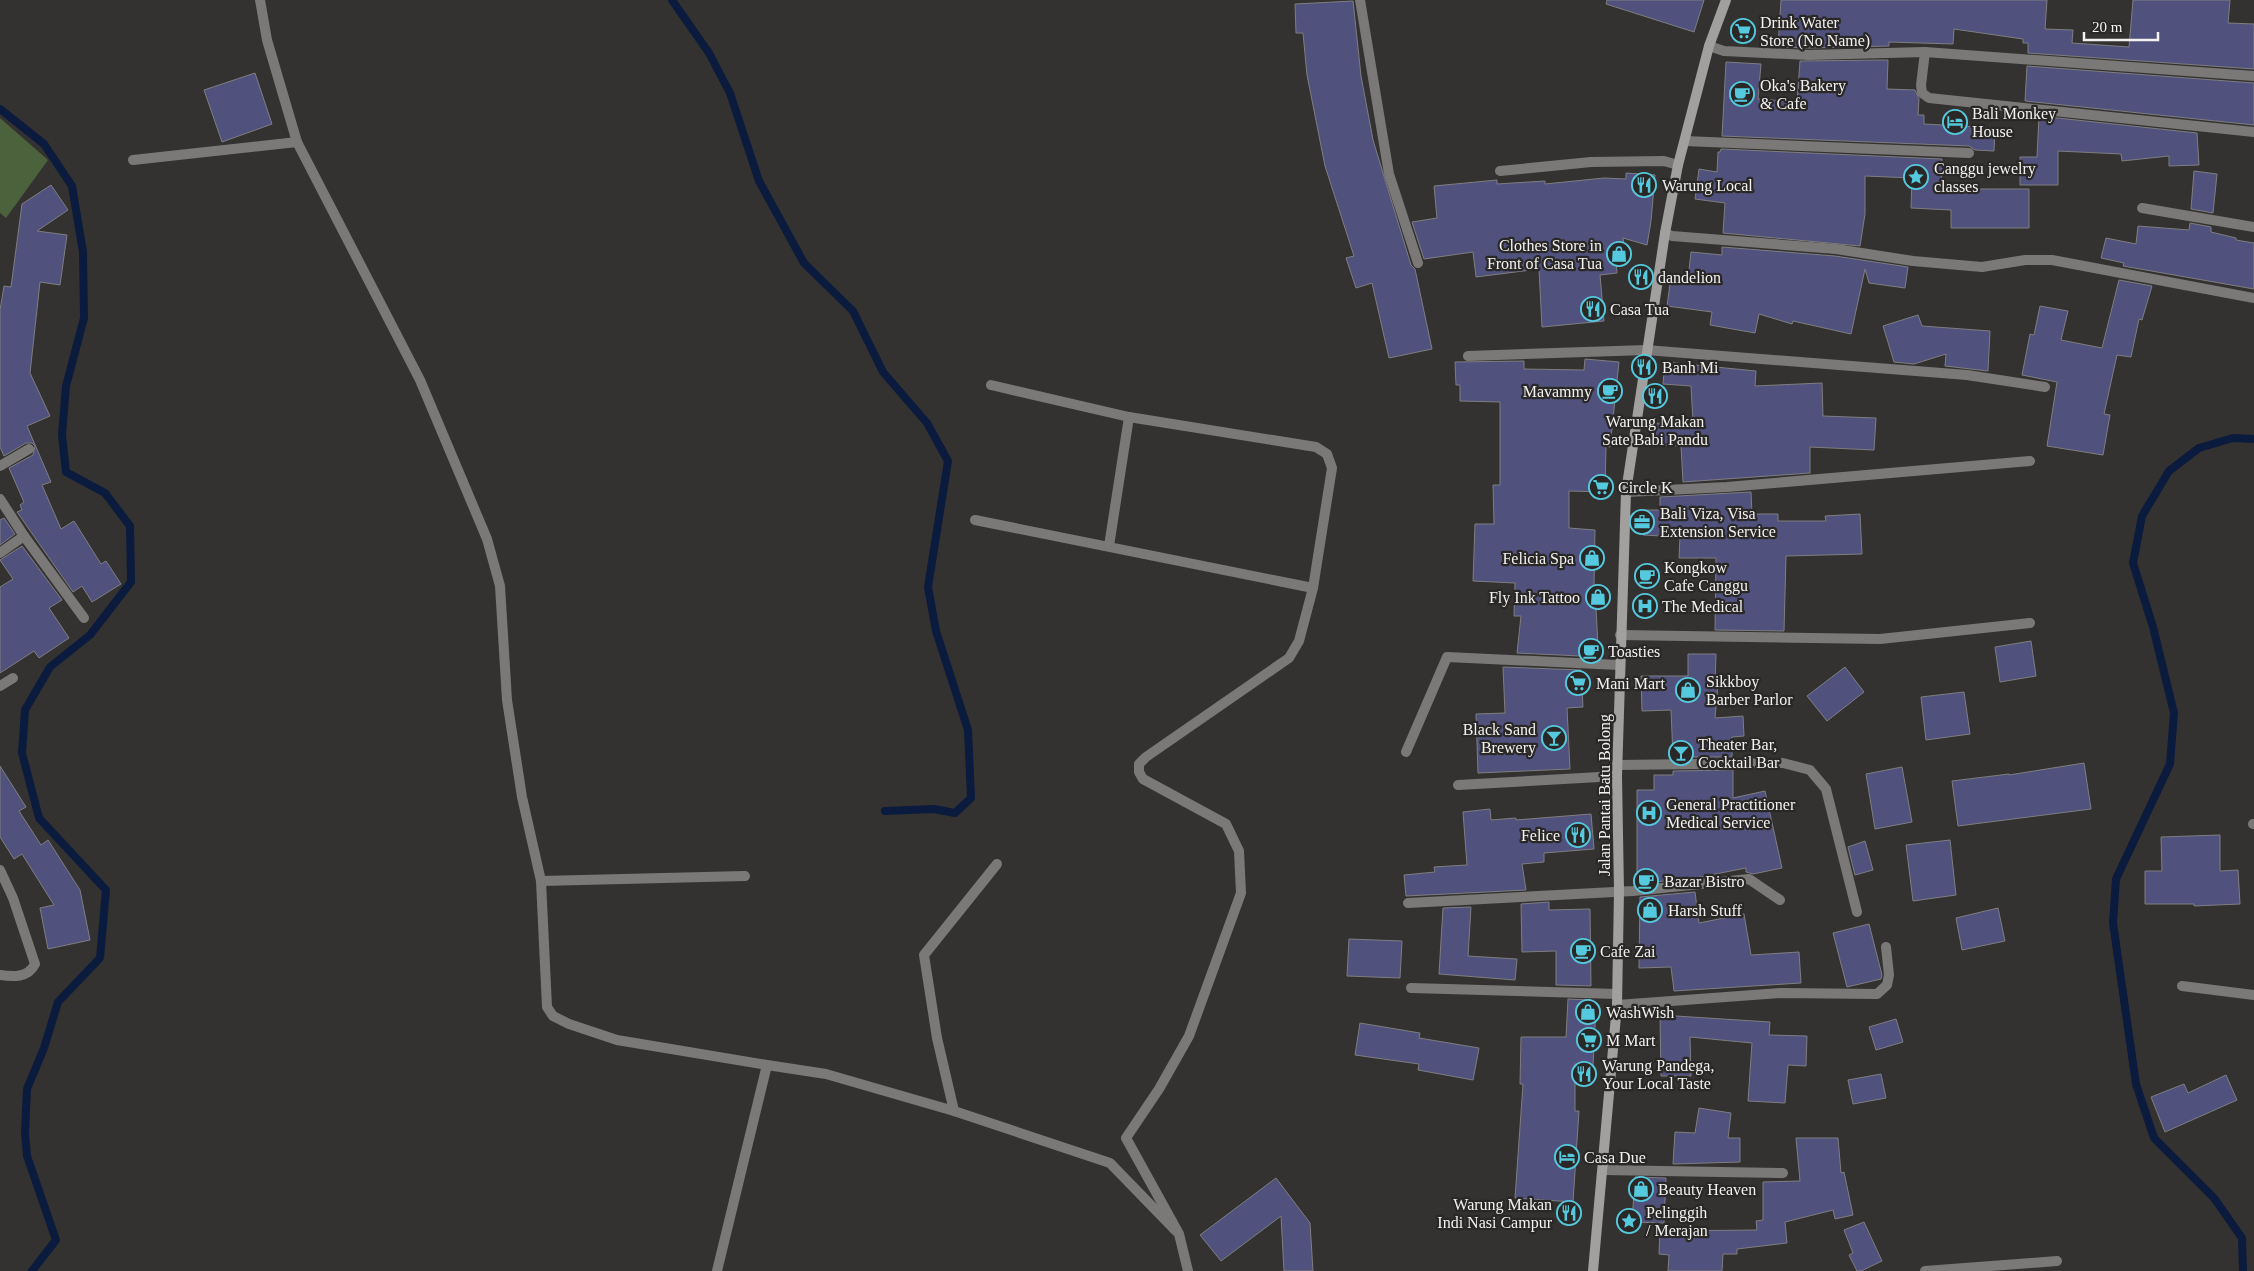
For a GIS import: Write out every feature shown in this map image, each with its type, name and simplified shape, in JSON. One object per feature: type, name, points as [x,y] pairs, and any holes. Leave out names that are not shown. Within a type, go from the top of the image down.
[{"type":"street","points":[[260,0],[267,40],[297,142],[420,380],[487,539],[500,586],[507,700],[519,778],[541,881],[547,1007],[553,1016],[617,1040],[826,1074],[954,1112],[1110,1163],[1179,1234]]},
{"type":"street","points":[[1360,0],[1389,174],[1418,263]]},
{"type":"street","name":"Jalan Pantai Batu Bolong","points":[[1592,1271],[1604,1170],[1617,1005],[1619,891],[1617,776],[1626,492],[1664,233],[1678,165],[1709,46],[1726,0]]},
{"type":"street","points":[[1709,46],[1724,51],[1809,55],[1925,52],[2254,76]]},
{"type":"street","points":[[1925,52],[1921,85],[1922,93],[1929,98],[2254,132]]},
{"type":"street","points":[[1685,141],[1969,153]]},
{"type":"street","points":[[133,160],[297,142]]},
{"type":"street","points":[[1500,170],[1591,162],[1664,161],[1678,165]]},
{"type":"street","points":[[2142,208],[2254,227]]},
{"type":"street","points":[[1664,233],[1672,236],[1836,249],[1982,267],[2025,260],[2052,260],[2254,298]]},
{"type":"street","points":[[1468,356],[1646,350],[1967,375],[2045,387]]},
{"type":"street","points":[[991,385],[1129,417],[1316,447],[1327,454],[1332,468],[1313,588],[1299,641],[1289,658],[1146,757],[1139,764],[1139,772],[1143,779],[1226,824],[1239,851],[1241,893],[1188,1036],[1159,1089],[1126,1138],[1179,1234],[1188,1271]]},
{"type":"street","points":[[1108,546],[1129,417]]},
{"type":"street","points":[[0,466],[29,449]]},
{"type":"street","points":[[1626,492],[1727,487],[2030,461]]},
{"type":"street","points":[[0,499],[24,536],[84,618]]},
{"type":"street","points":[[975,520],[1313,588]]},
{"type":"street","points":[[0,553],[24,536]]},
{"type":"street","points":[[1620,635],[1880,639],[2030,623]]},
{"type":"street","points":[[1406,752],[1447,657],[1620,666]]},
{"type":"street","points":[[0,686],[13,678]]},
{"type":"street","points":[[1618,765],[1783,763],[1810,770],[1826,788],[1857,912]]},
{"type":"street","points":[[1458,785],[1617,776]]},
{"type":"street","points":[[954,1112],[937,1038],[924,955],[997,864]]},
{"type":"street","points":[[0,870],[12,898],[34,964],[32,970],[25,974],[12,977],[0,975]]},
{"type":"street","points":[[541,881],[745,876]]},
{"type":"street","points":[[1408,903],[1619,891],[1749,879],[1780,900]]},
{"type":"street","points":[[1617,1005],[1781,993],[1877,994],[1887,985],[1886,946]]},
{"type":"street","points":[[2182,986],[2254,995]]},
{"type":"street","points":[[1411,988],[1617,994]]},
{"type":"street","points":[[717,1271],[766,1065]]},
{"type":"street","points":[[1604,1170],[1782,1172]]},
{"type":"street","points":[[1925,1271],[2057,1261]]},
{"type":"green space","points":[[0,118],[48,160],[6,218],[0,213]]},
{"type":"building","points":[[1607,0],[1704,0],[1694,32],[1606,4]]},
{"type":"building","points":[[1781,0],[2047,0],[2045,29],[2073,30],[2072,43],[2129,47],[2133,0],[2230,0],[2228,23],[2254,24],[2254,69],[2028,53],[2028,43],[2023,43],[2023,39],[1954,29],[1953,44],[1889,42],[1889,46],[1778,47]]},
{"type":"building","points":[[1353,1],[1361,76],[1373,140],[1411,265],[1415,269],[1432,349],[1389,358],[1372,283],[1356,288],[1346,258],[1354,256],[1325,166],[1307,75],[1303,33],[1296,33],[1295,4]]},
{"type":"building","points":[[1888,60],[1887,89],[1915,90],[1919,99],[1918,115],[1924,115],[1924,124],[1995,128],[1994,151],[1975,150],[1969,146],[1722,136],[1726,62],[1761,64],[1758,99],[1797,102],[1800,61]]},
{"type":"building","points":[[2027,66],[2254,83],[2254,125],[2025,101]]},
{"type":"building","points":[[255,73],[272,124],[222,142],[204,90]]},
{"type":"building","points":[[2039,116],[2197,133],[2199,165],[2169,166],[2169,156],[2122,161],[2121,154],[2058,151],[2058,185],[2020,185],[2020,157],[2037,157]]},
{"type":"building","points":[[1721,149],[1942,159],[1941,189],[2029,189],[2029,228],[1951,228],[1951,210],[1911,208],[1912,178],[1865,176],[1865,214],[1860,246],[1723,233],[1725,203],[1695,199],[1699,169],[1717,172],[1718,152]]},
{"type":"building","points":[[2194,171],[2217,174],[2213,213],[2191,209]]},
{"type":"building","points":[[1626,173],[1655,175],[1651,221],[1647,245],[1623,238],[1626,259],[1616,260],[1617,273],[1600,275],[1604,321],[1542,327],[1539,269],[1476,277],[1473,252],[1424,259],[1412,222],[1437,218],[1434,186],[1497,180],[1497,184],[1545,181],[1545,184],[1604,178],[1626,179]]},
{"type":"building","points":[[51,185],[68,210],[37,231],[67,235],[60,285],[40,282],[30,373],[50,416],[27,426],[51,482],[42,485],[61,529],[74,521],[101,564],[106,561],[121,584],[92,602],[82,586],[73,592],[17,512],[22,510],[20,505],[24,502],[9,468],[33,455],[35,446],[32,443],[26,443],[4,456],[0,447],[0,310],[4,286],[11,287],[22,204]]},
{"type":"building","points":[[2190,223],[2211,227],[2211,232],[2236,238],[2236,240],[2254,243],[2254,289],[2123,266],[2124,263],[2101,258],[2106,238],[2136,244],[2138,226],[2189,230]]},
{"type":"building","points":[[1722,247],[1835,256],[1908,267],[1905,288],[1869,283],[1865,269],[1851,334],[1793,321],[1792,324],[1759,314],[1755,333],[1710,325],[1712,312],[1667,306],[1671,277],[1688,279],[1691,252],[1722,255]]},
{"type":"building","points":[[2119,280],[2152,286],[2142,320],[2139,319],[2131,357],[2117,355],[2104,414],[2110,415],[2103,455],[2047,446],[2057,382],[2022,375],[2030,334],[2034,335],[2040,306],[2068,311],[2061,340],[2102,348]]},
{"type":"building","points":[[1918,315],[1922,326],[1990,331],[1988,371],[1945,366],[1946,354],[1914,364],[1894,362],[1883,326]]},
{"type":"building","points":[[1585,359],[1619,362],[1610,447],[1606,446],[1605,492],[1569,491],[1569,528],[1595,530],[1594,586],[1599,586],[1599,610],[1596,609],[1598,646],[1579,647],[1580,656],[1517,653],[1521,616],[1514,616],[1515,583],[1473,581],[1475,524],[1494,524],[1493,485],[1500,485],[1500,402],[1460,401],[1460,385],[1456,385],[1455,362],[1524,361],[1524,369],[1584,370]]},
{"type":"building","points":[[1665,362],[1756,371],[1755,386],[1822,383],[1823,416],[1876,418],[1874,450],[1810,447],[1810,473],[1683,482],[1681,446],[1654,445],[1655,423],[1689,425],[1689,422],[1693,422],[1691,386],[1663,384]]},
{"type":"building","points":[[1751,492],[1752,514],[1778,514],[1778,521],[1826,521],[1825,516],[1860,514],[1862,554],[1786,556],[1784,631],[1715,630],[1716,558],[1679,558],[1680,537],[1643,535],[1645,510],[1660,510],[1660,497]]},
{"type":"building","points":[[4,518],[15,534],[0,545],[0,520]]},
{"type":"building","points":[[22,546],[62,600],[49,608],[69,638],[39,658],[34,651],[0,673],[0,587],[13,579],[0,560]]},
{"type":"building","points":[[2031,641],[2036,676],[2000,682],[1995,647]]},
{"type":"building","points":[[1688,654],[1716,654],[1715,683],[1718,683],[1715,718],[1743,716],[1744,736],[1732,737],[1732,757],[1673,757],[1671,710],[1642,711],[1641,676],[1688,676]]},
{"type":"building","points":[[1503,667],[1581,670],[1583,707],[1567,708],[1570,769],[1478,773],[1476,714],[1505,713]]},
{"type":"building","points":[[1845,667],[1864,692],[1827,721],[1807,696]]},
{"type":"building","points":[[1964,692],[1970,734],[1926,740],[1921,697]]},
{"type":"building","points":[[2084,763],[2091,809],[1958,826],[1952,781],[2009,775]]},
{"type":"building","points":[[0,766],[26,807],[19,811],[41,845],[48,840],[80,890],[90,940],[48,949],[40,908],[54,905],[22,854],[14,859],[0,837]]},
{"type":"building","points":[[1902,767],[1912,822],[1875,829],[1866,774]]},
{"type":"building","points":[[1733,770],[1733,798],[1765,791],[1782,868],[1753,874],[1746,872],[1746,868],[1700,877],[1637,884],[1637,790],[1654,790],[1654,775],[1673,775],[1673,771]]},
{"type":"building","points":[[1490,809],[1491,820],[1591,814],[1594,849],[1544,853],[1544,862],[1522,864],[1526,890],[1406,896],[1404,875],[1435,872],[1434,867],[1467,865],[1463,812]]},
{"type":"building","points":[[2220,835],[2220,871],[2238,870],[2240,904],[2194,906],[2194,904],[2145,904],[2145,871],[2162,871],[2161,837]]},
{"type":"building","points":[[1950,840],[1956,895],[1913,901],[1906,845]]},
{"type":"building","points":[[1865,841],[1873,870],[1855,875],[1848,847]]},
{"type":"building","points":[[1695,892],[1699,923],[1744,914],[1751,955],[1799,952],[1801,983],[1674,991],[1671,967],[1639,968],[1640,897]]},
{"type":"building","points":[[1549,902],[1549,910],[1590,909],[1591,986],[1556,985],[1556,951],[1522,952],[1521,904]]},
{"type":"building","points":[[1471,907],[1468,956],[1517,959],[1515,980],[1439,974],[1443,908]]},
{"type":"building","points":[[1998,908],[2005,941],[1962,950],[1956,918]]},
{"type":"building","points":[[1869,924],[1882,975],[1881,979],[1847,987],[1833,933]]},
{"type":"building","points":[[1349,939],[1402,941],[1400,978],[1347,976]]},
{"type":"building","points":[[1568,999],[1591,1000],[1591,1008],[1596,1008],[1593,1065],[1575,1064],[1575,1111],[1579,1111],[1573,1202],[1515,1198],[1523,1084],[1520,1084],[1521,1037],[1566,1037]]},
{"type":"building","points":[[1660,1015],[1770,1022],[1769,1035],[1807,1036],[1806,1066],[1788,1065],[1785,1103],[1748,1101],[1752,1043],[1690,1037],[1691,1076],[1661,1076]]},
{"type":"building","points":[[1896,1019],[1903,1042],[1876,1050],[1869,1027]]},
{"type":"building","points":[[1360,1023],[1420,1033],[1419,1038],[1479,1048],[1473,1080],[1418,1070],[1419,1064],[1355,1055]]},
{"type":"building","points":[[1881,1074],[1886,1098],[1853,1104],[1848,1080]]},
{"type":"building","points":[[2226,1075],[2237,1100],[2165,1132],[2151,1097],[2184,1084],[2188,1093]]},
{"type":"building","points":[[1699,1108],[1731,1113],[1728,1138],[1740,1138],[1740,1162],[1673,1164],[1675,1132],[1695,1133]]},
{"type":"building","points":[[1796,1138],[1838,1138],[1841,1173],[1844,1172],[1853,1215],[1835,1219],[1833,1210],[1785,1222],[1787,1243],[1737,1249],[1737,1254],[1723,1254],[1722,1271],[1668,1271],[1669,1255],[1659,1254],[1660,1231],[1757,1230],[1756,1221],[1763,1220],[1763,1182],[1800,1181]]},
{"type":"building","points":[[1635,1177],[1666,1178],[1664,1223],[1632,1222]]},
{"type":"building","points":[[1276,1178],[1310,1223],[1313,1271],[1284,1271],[1281,1216],[1221,1261],[1200,1235]]},
{"type":"building","points":[[1864,1222],[1882,1261],[1857,1271],[1849,1255],[1853,1253],[1844,1230]]},
{"type":"waterway","points":[[672,0],[709,53],[730,93],[759,181],[804,263],[853,311],[883,372],[927,423],[948,461],[928,587],[936,631],[968,730],[971,798],[955,813],[934,809],[885,811]]},
{"type":"waterway","points":[[0,109],[44,144],[72,186],[83,252],[84,318],[66,386],[62,435],[66,472],[105,493],[130,526],[131,582],[90,635],[50,667],[25,710],[22,753],[39,818],[106,890],[100,958],[58,1002],[44,1048],[27,1089],[25,1133],[27,1156],[56,1240],[32,1271]]},
{"type":"waterway","points":[[2243,1271],[2242,1238],[2214,1198],[2154,1138],[2136,1084],[2113,923],[2116,879],[2170,764],[2174,713],[2153,627],[2133,563],[2142,516],[2169,471],[2199,448],[2233,438],[2254,439]]},
{"type":"place","name":"Drink Water Store (No Name)","points":[[1743,31]]},
{"type":"place","name":"Oka's Bakery & Cafe","points":[[1742,94]]},
{"type":"place","name":"Bali Monkey House","points":[[1955,122]]},
{"type":"place","name":"Canggu jewelry classes","points":[[1916,177]]},
{"type":"place","name":"Warung Local","points":[[1644,185]]},
{"type":"place","name":"Clothes Store in Front of Casa Tua","points":[[1619,254]]},
{"type":"place","name":"dandelion","points":[[1641,277]]},
{"type":"place","name":"Casa Tua","points":[[1593,309]]},
{"type":"place","name":"Banh Mi","points":[[1644,367]]},
{"type":"place","name":"Mavammy","points":[[1610,391]]},
{"type":"place","name":"Warung Makan Sate Babi Pandu","points":[[1655,396]]},
{"type":"place","name":"Circle K","points":[[1601,487]]},
{"type":"place","name":"Bali Viza, Visa Extension Service","points":[[1642,522]]},
{"type":"place","name":"Felicia Spa","points":[[1592,558]]},
{"type":"place","name":"Kongkow Cafe Canggu","points":[[1647,576]]},
{"type":"place","name":"Fly Ink Tattoo","points":[[1598,597]]},
{"type":"place","name":"The Medical","points":[[1645,606]]},
{"type":"place","name":"Toasties","points":[[1591,651]]},
{"type":"place","name":"Mani Mart","points":[[1578,683]]},
{"type":"place","name":"Sikkboy Barber Parlor","points":[[1688,690]]},
{"type":"place","name":"Black Sand Brewery","points":[[1554,738]]},
{"type":"place","name":"Theater Bar, Cocktail Bar","points":[[1681,753]]},
{"type":"place","name":"General Practitioner Medical Service","points":[[1649,813]]},
{"type":"place","name":"Felice","points":[[1578,835]]},
{"type":"place","name":"Bazar Bistro","points":[[1646,881]]},
{"type":"place","name":"Harsh Stuff","points":[[1650,910]]},
{"type":"place","name":"Cafe Zai","points":[[1583,951]]},
{"type":"place","name":"WashWish","points":[[1588,1012]]},
{"type":"place","name":"M Mart","points":[[1589,1040]]},
{"type":"place","name":"Warung Pandega, Your Local Taste","points":[[1584,1074]]},
{"type":"place","name":"Casa Due","points":[[1567,1157]]},
{"type":"place","name":"Beauty Heaven","points":[[1641,1189]]},
{"type":"place","name":"Warung Makan Indi Nasi Campur","points":[[1569,1213]]},
{"type":"place","name":"Pelinggih / Merajan","points":[[1629,1221]]}]
